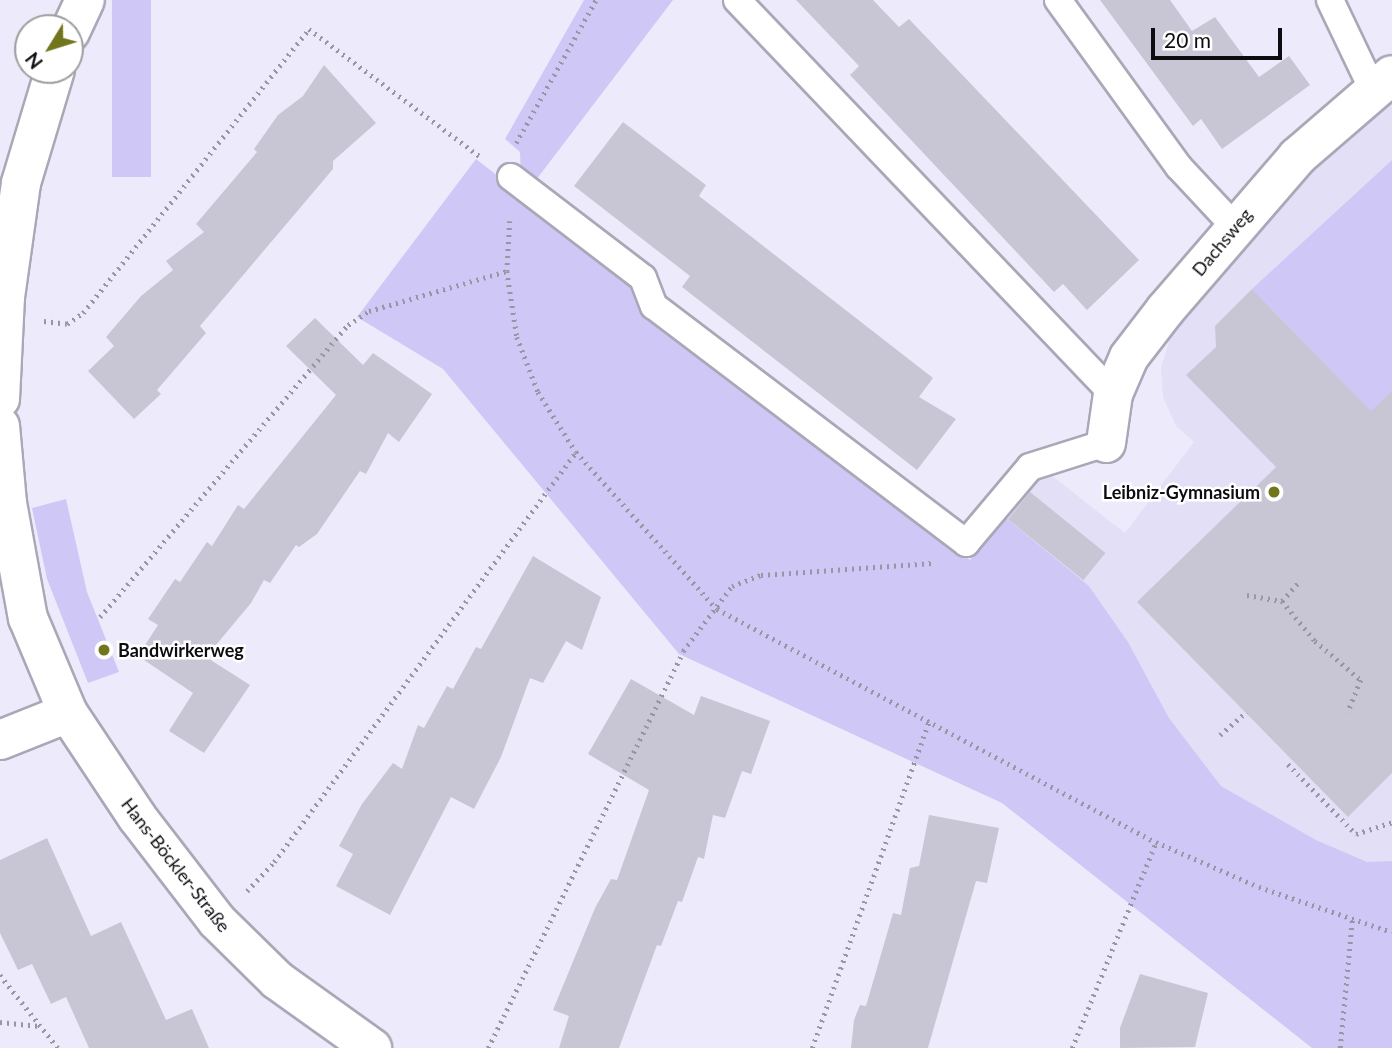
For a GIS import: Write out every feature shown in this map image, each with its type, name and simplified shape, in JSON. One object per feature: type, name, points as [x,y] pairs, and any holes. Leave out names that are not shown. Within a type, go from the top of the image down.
[{"type":"street","name":"Dachsweg","points":[[1106,443],[1113,394],[1129,358],[1234,226],[1297,157],[1383,82]]},
{"type":"street","points":[[0,399],[5,297],[21,183],[51,84]]},
{"type":"street","name":"Hans-Böckler-Straße","points":[[0,426],[7,503],[28,618],[68,713],[137,817],[217,921],[277,980],[372,1048]]},
{"type":"street","points":[[0,740],[68,713]]},
{"type":"lane","points":[[737,0],[1113,394]]},
{"type":"lane","points":[[1058,0],[1179,167],[1234,226]]},
{"type":"lane","points":[[1330,0],[1383,82]]},
{"type":"lane","points":[[511,177],[643,278],[654,306],[966,544],[1030,467],[1106,443]]},
{"type":"path","points":[[596,0],[517,138],[511,177],[507,271],[517,337],[538,392],[576,452],[717,609],[1156,842],[1259,887],[1392,932]]},
{"type":"path","points":[[73,322],[309,29],[470,150]]},
{"type":"path","points":[[100,617],[348,325],[369,311],[507,271]]},
{"type":"path","points":[[268,871],[576,452]]},
{"type":"path","points":[[488,1048],[683,651],[732,586],[761,575],[933,563],[966,544]]},
{"type":"path","points":[[1282,601],[1300,580]]},
{"type":"path","points":[[1247,595],[1282,601],[1315,641],[1361,680],[1348,712]]},
{"type":"path","points":[[1220,735],[1246,712]]},
{"type":"path","points":[[812,1048],[929,721]]},
{"type":"path","points":[[1288,764],[1356,834],[1392,822]]},
{"type":"path","points":[[1072,1048],[1156,842]]},
{"type":"path","points":[[1340,1048],[1352,920]]},
{"type":"path","points":[[0,975],[58,1048]]},
{"type":"path","points":[[0,1022],[40,1026]]},
{"type":"shaded area","points":[[112,0],[151,0],[151,177],[112,177]]},
{"type":"shaded area","points":[[584,0],[673,0],[536,180],[521,176],[520,152],[505,139]]},
{"type":"shaded area","name":"Leibniz-Gymnasium","points":[[1392,102],[1392,861],[1367,863],[1316,840],[1221,786],[1169,718],[1128,642],[1089,586],[1005,517],[1042,468],[1125,533],[1194,442],[1176,426],[1163,397],[1161,368],[1170,338],[1265,221],[1335,150]]},
{"type":"shaded area","points":[[476,159],[637,284],[650,312],[970,560],[1005,517],[1089,586],[1128,642],[1169,718],[1221,786],[1316,840],[1367,862],[1392,861],[1392,1048],[1312,1048],[1002,803],[679,654],[443,369],[357,317]]},
{"type":"shaded area","points":[[1392,160],[1392,473],[1365,405],[1252,289]]},
{"type":"shaded area","points":[[66,499],[87,592],[119,672],[88,683],[47,579],[32,508]]},
{"type":"building","points":[[796,0],[873,0],[899,27],[909,19],[1139,260],[1087,310],[1063,284],[1054,292],[850,75],[859,66]]},
{"type":"building","points":[[1100,0],[1170,0],[1192,31],[1215,17],[1259,77],[1289,56],[1310,85],[1222,149],[1201,119],[1193,126]]},
{"type":"building","points":[[324,65],[376,123],[333,161],[333,169],[200,326],[206,333],[157,390],[161,394],[134,419],[88,371],[114,346],[106,337],[141,296],[173,270],[166,261],[204,232],[196,224],[257,152],[254,149],[278,115],[303,96]]},
{"type":"building","points":[[623,122],[706,185],[699,196],[933,378],[919,397],[956,419],[917,470],[682,287],[690,276],[574,186]]},
{"type":"building","points":[[1252,289],[1371,411],[1392,391],[1392,773],[1348,817],[1137,602],[1276,467],[1186,375],[1216,347],[1215,326]]},
{"type":"building","points":[[315,318],[363,365],[373,353],[432,394],[399,442],[388,433],[366,474],[360,471],[317,534],[299,547],[296,545],[270,583],[264,580],[251,603],[206,657],[250,685],[204,753],[169,731],[193,693],[138,656],[158,625],[148,619],[175,579],[180,582],[207,542],[212,546],[238,505],[244,509],[336,395],[286,346]]},
{"type":"building","points":[[1030,492],[1105,553],[1083,580],[1008,519]]},
{"type":"building","points":[[533,556],[601,597],[582,650],[566,641],[543,683],[530,678],[501,757],[474,809],[451,797],[390,915],[336,886],[353,854],[339,846],[362,804],[393,763],[402,769],[418,725],[424,728],[447,686],[453,689],[476,647],[481,649]]},
{"type":"building","points":[[631,679],[694,715],[701,696],[770,721],[751,774],[742,771],[725,818],[713,815],[704,859],[698,857],[682,902],[678,901],[661,946],[657,945],[619,1048],[559,1048],[569,1016],[553,1010],[595,908],[611,879],[617,880],[649,790],[588,754]]},
{"type":"building","points":[[929,815],[999,828],[987,883],[976,881],[928,1048],[851,1048],[854,1020],[860,1005],[866,1006],[893,913],[901,915],[910,868],[919,866]]},
{"type":"building","points":[[47,838],[91,936],[121,922],[166,1020],[192,1009],[209,1048],[89,1048],[66,997],[51,1004],[32,964],[18,970],[0,933],[0,860]]},
{"type":"building","points":[[1140,974],[1208,993],[1195,1047],[1120,1048],[1120,1028]]},
{"type":"place","name":"Leibniz-Gymnasium","points":[[1274,492]]},
{"type":"place","name":"Bandwirkerweg","points":[[104,650]]}]
